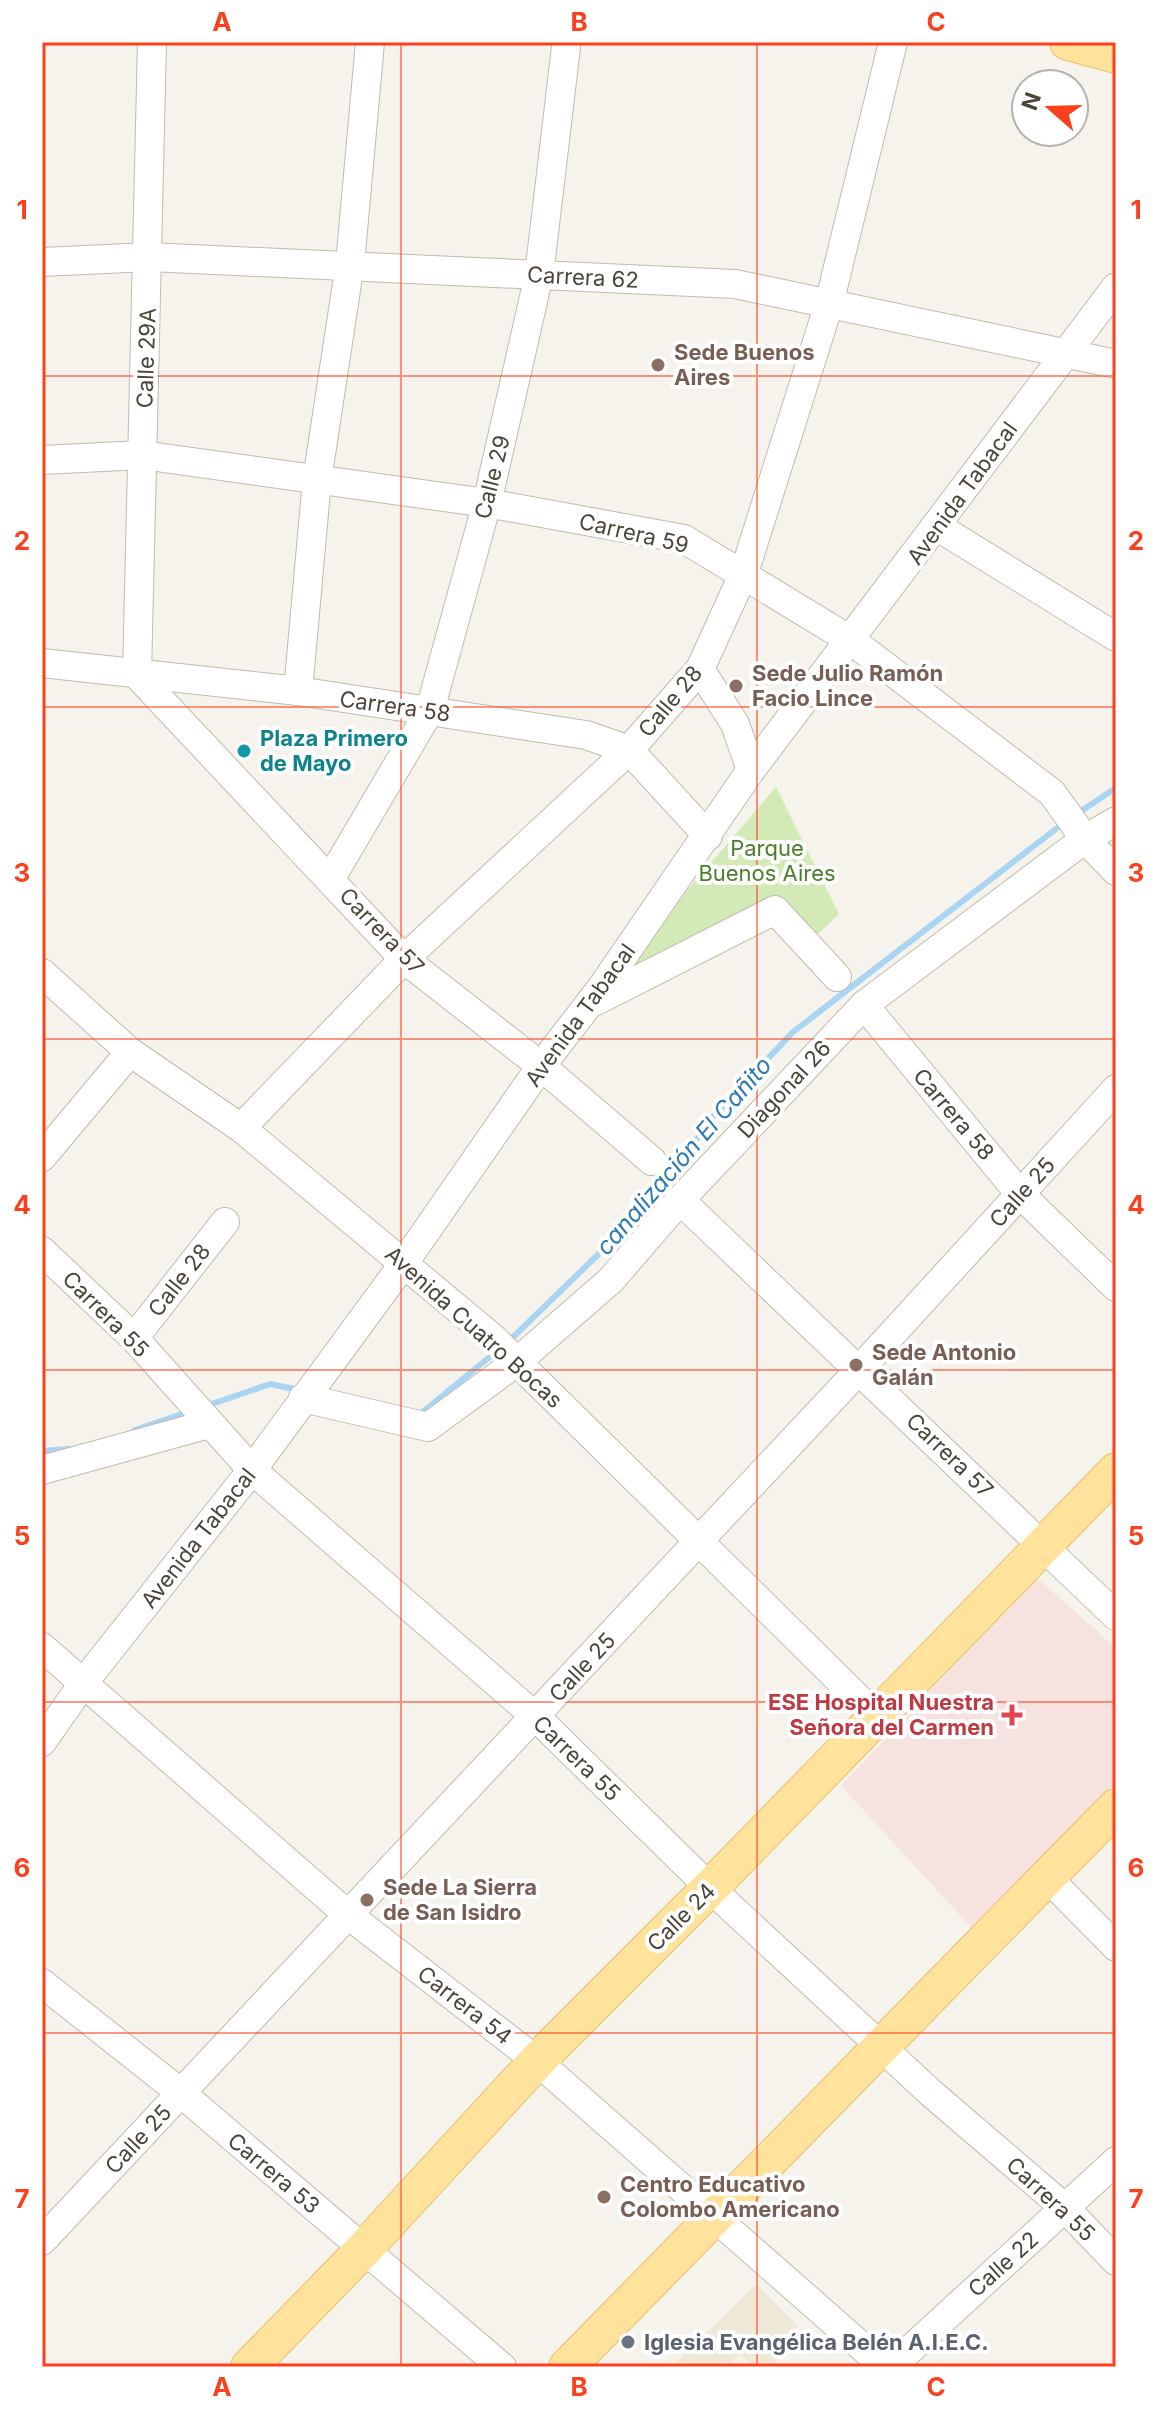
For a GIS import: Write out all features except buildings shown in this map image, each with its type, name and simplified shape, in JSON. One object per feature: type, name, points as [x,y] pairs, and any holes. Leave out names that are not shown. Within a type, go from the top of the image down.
[{"type":"main road","points":[[1068,42],[1116,55]]},
{"type":"main road","name":"Calle 24","points":[[249,2367],[364,2249],[537,2061],[1116,1471]]},
{"type":"main road","points":[[567,2367],[1116,1807]]},
{"type":"street","name":"Calle 29A","points":[[137,675],[152,42]]},
{"type":"street","points":[[298,691],[317,480],[350,264],[370,42]]},
{"type":"street","name":"Calle 28","points":[[241,1128],[404,959],[629,750],[700,669],[744,573],[829,304],[893,42]]},
{"type":"street","name":"Calle 29","points":[[331,878],[430,710],[487,503],[539,275],[566,47]]},
{"type":"street","name":"Carrera 62","points":[[42,262],[149,257],[735,284],[1066,351],[1116,364]]},
{"type":"street","name":"Avenida Tabacal","points":[[42,1742],[84,1682],[252,1470],[404,1263],[541,1066],[588,1006],[751,770],[852,641],[1116,287]]},
{"type":"street","name":"Carrera 59","points":[[42,460],[142,455],[487,503],[684,539],[852,641],[1052,793],[1083,837],[1116,871]]},
{"type":"street","points":[[938,527],[1116,637]]},
{"type":"street","name":"Carrera 58","points":[[42,663],[298,691],[586,735],[629,750],[708,836]]},
{"type":"street","points":[[700,669],[735,724],[751,770]]},
{"type":"street","name":"Carrera 57","points":[[137,675],[404,959],[541,1066],[652,1161]]},
{"type":"street","name":"Diagonal 26","points":[[310,1389],[428,1427],[511,1355],[611,1280],[680,1200],[864,1005],[1083,837],[1116,821]]},
{"type":"street","points":[[588,1006],[775,910],[837,977]]},
{"type":"street","name":"Avenida Cuatro Bocas","points":[[42,973],[130,1052],[241,1128],[474,1322],[876,1716]]},
{"type":"street","name":"Carrera 58","points":[[864,1005],[1020,1194],[1116,1287]]},
{"type":"street","points":[[42,1157],[130,1052]]},
{"type":"street","name":"Calle 25","points":[[42,2241],[536,1717],[1116,1089]]},
{"type":"street","name":"Carrera 57","points":[[680,1200],[1116,1616]]},
{"type":"street","name":"Calle 28","points":[[134,1338],[225,1222]]},
{"type":"street","name":"Carrera 55","points":[[42,1251],[134,1338],[252,1470],[536,1717],[710,1888],[881,2046],[1065,2208],[1116,2261]]},
{"type":"street","points":[[42,1470],[209,1424]]},
{"type":"street","name":"Carrera 54","points":[[42,1647],[347,1914],[537,2061],[885,2367]]},
{"type":"street","points":[[1047,1877],[1116,1947]]},
{"type":"street","name":"Carrera 53","points":[[42,1983],[181,2093],[502,2367]]},
{"type":"street","name":"Calle 22","points":[[891,2367],[1116,2161]]},
{"type":"shaded area","name":"ESE Hospital Nuestra Señora del Carmen","points":[[1036,1577],[1116,1648],[1116,1783],[971,1927],[841,1786]]},
{"type":"shaded area","points":[[756,2284],[797,2325],[791,2351],[769,2367],[754,2367],[739,2354],[729,2367],[671,2367]]},
{"type":"green space","name":"Parque Buenos Aires","points":[[776,787],[839,914],[813,939],[774,902],[603,988]]},
{"type":"waterway","name":"canalización El Cañito","points":[[1078,813],[1116,788]]},
{"type":"waterway","name":"canalización El Cañito","points":[[509,1341],[643,1211],[713,1117],[793,1032],[1065,822]]},
{"type":"waterway","name":"canalización El Cañito","points":[[419,1415],[497,1351]]},
{"type":"waterway","name":"canalización El Cañito","points":[[206,1406],[270,1384],[299,1390]]},
{"type":"waterway","name":"canalización El Cañito","points":[[135,1430],[188,1412]]},
{"type":"waterway","name":"canalización El Cañito","points":[[42,1451],[70,1449]]},
{"type":"place","name":"Sede Buenos Aires","points":[[658,365]]},
{"type":"place","name":"Sede Julio Ramón Facio Lince","points":[[736,686]]},
{"type":"place","name":"Plaza Primero de Mayo","points":[[244,751]]},
{"type":"place","name":"Sede Antonio Galán","points":[[856,1365]]},
{"type":"place","name":"ESE Hospital Nuestra Señora del Carmen","points":[[1012,1715]]},
{"type":"place","name":"Sede La Sierra de San Isidro","points":[[367,1900]]},
{"type":"place","name":"Centro Educativo Colombo Americano","points":[[604,2197]]},
{"type":"place","name":"Iglesia Evangélica Belén A.I.E.C.","points":[[628,2342]]}]
